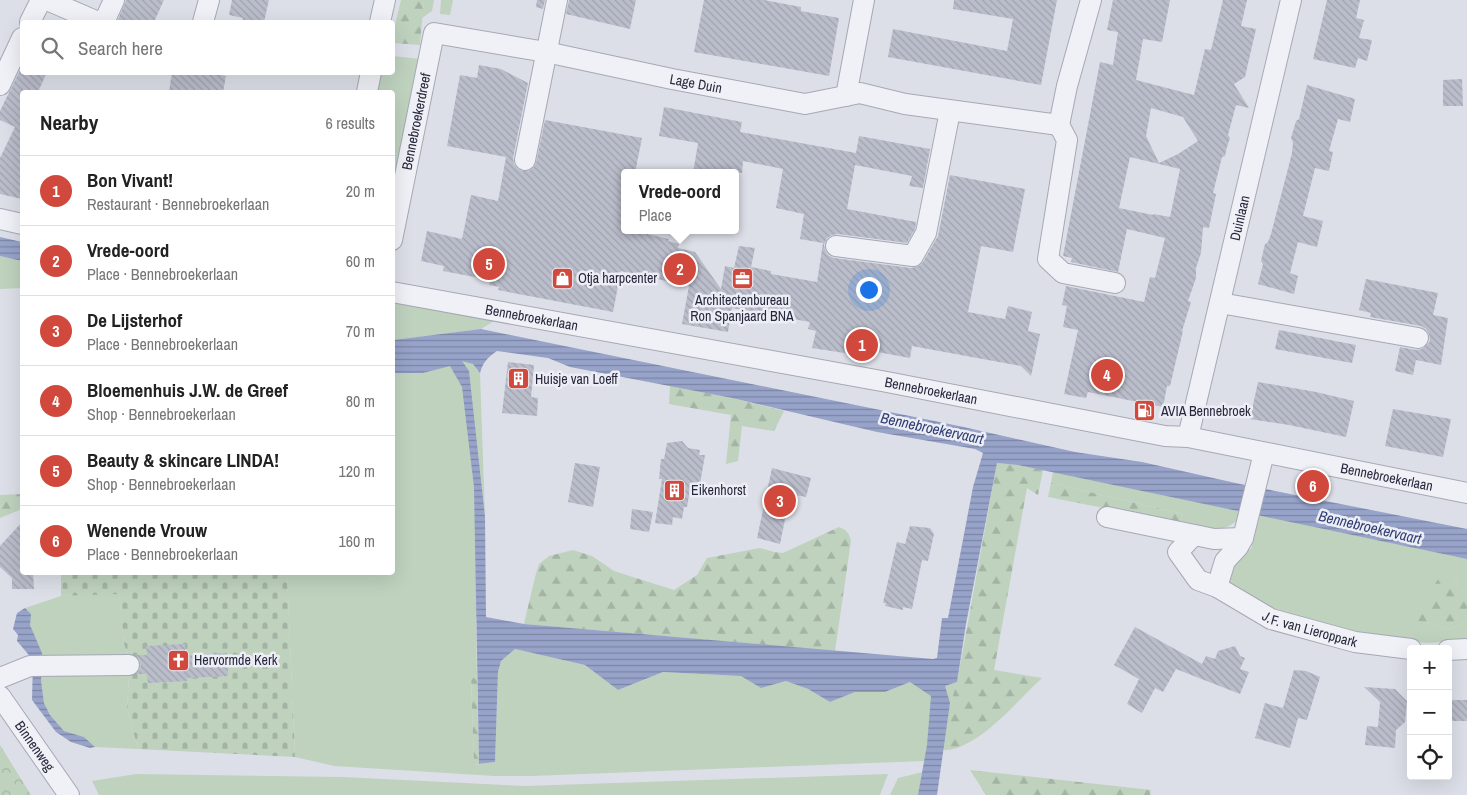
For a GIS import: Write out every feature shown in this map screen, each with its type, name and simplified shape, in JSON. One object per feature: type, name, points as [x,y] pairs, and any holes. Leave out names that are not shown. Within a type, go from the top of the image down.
[{"type":"street","points":[[31,20],[41,0]]},
{"type":"street","points":[[47,0],[93,20]]},
{"type":"street","points":[[105,20],[114,0]]},
{"type":"street","points":[[204,20],[209,0]]},
{"type":"street","points":[[380,20],[385,0]]},
{"type":"street","points":[[525,160],[557,0]]},
{"type":"street","points":[[846,96],[864,0]]},
{"type":"street","points":[[1091,0],[1067,86],[1059,125],[1067,140],[1048,259],[1063,272],[1115,283]]},
{"type":"street","name":"Duinlaan","points":[[1188,437],[1290,0]]},
{"type":"street","name":"Lage Duin","points":[[434,33],[546,52],[672,79],[805,104],[860,93],[904,104],[950,112],[1059,125]]},
{"type":"street","name":"Bennebroekerdreef","points":[[395,225],[434,33]]},
{"type":"street","points":[[0,85],[20,42]]},
{"type":"street","points":[[367,90],[370,75]]},
{"type":"street","points":[[836,246],[913,256],[926,234],[950,112]]},
{"type":"street","points":[[0,219],[20,224]]},
{"type":"street","name":"Bennebroekerlaan","points":[[395,293],[887,382],[1165,436],[1188,437],[1467,493]]},
{"type":"street","points":[[1220,303],[1418,338]]},
{"type":"street","points":[[1217,587],[1225,561],[1238,547],[1245,530],[1264,453]]},
{"type":"street","points":[[1107,517],[1214,539],[1245,530]]},
{"type":"street","name":"J.F. van Lieroppark","points":[[1194,535],[1178,552],[1198,580],[1217,587],[1271,619],[1355,642],[1407,648]]},
{"type":"street","points":[[1452,650],[1467,649]]},
{"type":"street","points":[[0,678],[37,665],[129,665]]},
{"type":"street","name":"Binnenweg","points":[[0,696],[69,795]]},
{"type":"green space","points":[[401,0],[424,0],[420,45],[395,43],[395,25]]},
{"type":"green space","points":[[424,0],[434,0],[432,11],[422,18]]},
{"type":"green space","points":[[441,0],[453,0],[450,15],[440,14]]},
{"type":"green space","points":[[395,56],[420,59],[396,174],[395,90],[376,90],[379,75],[395,75]]},
{"type":"green space","points":[[0,256],[20,261],[20,288],[0,289]]},
{"type":"green space","points":[[395,301],[494,321],[481,329],[395,340]]},
{"type":"green space","points":[[462,360],[473,364],[480,373],[485,517],[485,617],[476,618],[477,679],[471,677],[474,765],[495,762],[498,672],[501,661],[515,649],[585,665],[618,690],[663,672],[742,676],[761,688],[786,681],[808,689],[830,702],[855,692],[885,692],[910,682],[945,686],[957,682],[936,751],[924,761],[532,776],[494,776],[334,766],[295,757],[287,575],[395,575],[395,373],[423,373]]},
{"type":"green space","points":[[670,386],[732,398],[784,411],[774,431],[742,426],[738,461],[726,464],[731,415],[669,404]]},
{"type":"green space","points":[[997,463],[1043,470],[1038,495],[1027,488],[994,670],[1042,678],[984,733],[959,747],[936,751],[957,682]]},
{"type":"green space","points":[[1053,472],[1239,511],[1240,517],[1227,527],[1219,529],[1179,523],[1183,514],[1051,483]]},
{"type":"green space","points":[[1051,483],[1183,514],[1179,523],[1048,497]]},
{"type":"green space","points":[[20,494],[20,510],[0,518],[0,495]]},
{"type":"green space","points":[[1260,515],[1467,559],[1467,598],[1453,575],[1415,620],[1449,629],[1467,622],[1467,641],[1426,643],[1375,636],[1308,622],[1233,591],[1229,582],[1237,554],[1251,549]]},
{"type":"green space","points":[[839,527],[847,532],[851,541],[835,651],[524,624],[539,564],[549,556],[573,550],[592,556],[614,571],[674,590],[697,575],[707,558],[760,548],[783,553]]},
{"type":"green space","points":[[1441,574],[1453,575],[1467,598],[1467,622],[1449,629],[1414,620]]},
{"type":"green space","points":[[61,575],[287,575],[295,757],[138,749],[127,708],[128,656],[124,644],[119,594],[61,596]]},
{"type":"green space","points":[[119,593],[124,644],[128,656],[127,708],[138,749],[95,747],[84,737],[64,731],[50,715],[44,703],[41,660],[30,625],[30,614],[25,608],[61,596]]},
{"type":"green space","points":[[471,677],[477,679],[479,764],[474,765]]},
{"type":"green space","points":[[0,745],[31,795],[0,795]]},
{"type":"green space","points":[[970,770],[1151,790],[1150,795],[986,795]]},
{"type":"green space","points":[[923,772],[920,787],[926,795],[890,795],[898,778]]},
{"type":"green space","points":[[136,774],[343,777],[525,786],[888,774],[880,795],[99,795],[92,781]]},
{"type":"water","points":[[0,237],[20,242],[20,261],[0,256]]},
{"type":"water","name":"Bennebroekervaart","points":[[481,329],[959,426],[1075,452],[1142,462],[1240,484],[1467,529],[1467,559],[1018,465],[997,463],[966,624],[957,682],[945,686],[950,703],[937,795],[918,795],[927,745],[931,696],[910,682],[885,692],[855,692],[830,702],[808,689],[786,681],[761,688],[741,676],[663,672],[618,690],[585,665],[515,649],[501,661],[498,672],[495,762],[479,764],[474,487],[462,387],[450,366],[423,373],[395,373],[395,340]],"holes":[[[497,351],[548,358],[570,367],[732,398],[877,432],[975,449],[983,453],[973,487],[948,618],[942,618],[937,658],[524,624],[486,617],[485,517],[469,371],[462,361],[473,364],[480,373],[486,360]]]},
{"type":"water","points":[[25,608],[31,614],[30,625],[42,653],[41,680],[44,703],[50,715],[64,731],[84,737],[95,747],[90,748],[71,742],[56,732],[32,700],[33,660],[17,641],[18,635],[13,629],[17,613]]},
{"type":"building","points":[[126,0],[164,0],[155,20],[118,20]]},
{"type":"building","points":[[232,0],[269,0],[264,20],[242,20],[243,18],[229,15]]},
{"type":"building","points":[[537,0],[545,0],[543,9],[536,7]]},
{"type":"building","points":[[569,0],[636,0],[630,29],[566,14]]},
{"type":"building","points":[[704,0],[764,0],[801,7],[801,11],[839,18],[829,76],[694,52]]},
{"type":"building","points":[[954,0],[1057,0],[1041,85],[888,57],[893,29],[1007,51],[1013,19],[953,9]]},
{"type":"building","points":[[1113,0],[1170,0],[1162,42],[1143,39],[1136,80],[1194,95],[1205,49],[1211,50],[1223,0],[1247,0],[1241,26],[1256,29],[1245,77],[1234,84],[1249,108],[1236,105],[1228,135],[1230,138],[1225,156],[1222,157],[1213,193],[1216,194],[1209,228],[1203,227],[1201,253],[1196,268],[1196,278],[1188,301],[1191,302],[1182,331],[1170,386],[1167,386],[1163,407],[1088,392],[1086,398],[1064,394],[1078,330],[1063,327],[1067,306],[1062,305],[1066,286],[1144,302],[1150,277],[1155,278],[1165,238],[1127,229],[1118,272],[1071,262],[1072,258],[1063,256],[1100,62],[1113,65],[1118,32],[1107,30]],"holes":[[[1151,108],[1183,117],[1198,141],[1159,163],[1146,136]],[[1130,157],[1180,169],[1170,217],[1119,208]]]},
{"type":"building","points":[[1327,0],[1360,0],[1356,18],[1364,20],[1359,38],[1372,40],[1367,61],[1358,58],[1355,68],[1313,59]]},
{"type":"building","points":[[479,65],[501,69],[528,83],[513,158],[514,164],[522,171],[529,171],[536,163],[545,120],[642,138],[636,169],[621,169],[621,234],[647,234],[669,239],[668,241],[679,244],[678,248],[695,252],[721,289],[725,266],[734,268],[739,246],[755,248],[751,267],[771,271],[771,274],[817,282],[823,243],[800,239],[804,214],[776,208],[783,169],[743,161],[742,173],[739,173],[739,169],[694,169],[698,143],[659,136],[664,107],[742,122],[740,132],[856,153],[859,136],[930,149],[923,188],[909,186],[912,176],[855,165],[847,209],[916,222],[915,229],[907,243],[838,234],[832,235],[827,238],[824,245],[828,255],[834,258],[911,268],[919,266],[938,236],[950,175],[1025,189],[1013,252],[981,246],[968,312],[1005,319],[1008,306],[1032,312],[1028,331],[1040,334],[1031,376],[1021,366],[912,346],[910,358],[872,351],[870,357],[812,348],[816,331],[808,329],[810,322],[732,308],[728,332],[682,324],[689,286],[621,271],[613,312],[498,290],[499,287],[489,285],[490,280],[443,271],[444,266],[421,261],[427,231],[462,239],[471,195],[498,201],[506,157],[447,146],[460,75],[477,78]]},
{"type":"building","points":[[20,70],[20,75],[46,75],[39,90],[20,90],[20,199],[0,194],[0,158],[15,127],[0,120],[0,111]]},
{"type":"building","points":[[172,75],[226,76],[223,90],[169,90]]},
{"type":"building","points":[[1462,79],[1463,106],[1443,106],[1443,80]]},
{"type":"building","points":[[1307,85],[1355,99],[1350,122],[1338,119],[1329,151],[1333,152],[1329,171],[1315,168],[1303,216],[1323,221],[1317,247],[1298,242],[1290,273],[1298,276],[1294,294],[1258,284],[1265,244],[1268,242],[1271,234],[1292,153],[1293,142],[1291,138],[1296,121],[1299,119]]},
{"type":"building","points":[[1366,279],[1438,293],[1433,315],[1448,318],[1441,365],[1416,360],[1413,375],[1395,371],[1400,347],[1416,350],[1422,349],[1430,341],[1429,334],[1421,326],[1370,317],[1371,313],[1359,310]]},
{"type":"building","points":[[1279,330],[1356,345],[1352,363],[1275,349]]},
{"type":"building","name":"Huisje van Loeff","points":[[508,362],[534,365],[531,397],[538,398],[537,416],[502,413]]},
{"type":"building","points":[[1258,382],[1354,401],[1346,437],[1250,419]]},
{"type":"building","points":[[1393,409],[1451,419],[1443,457],[1385,446]]},
{"type":"building","name":"Eikenhorst","points":[[682,441],[688,448],[700,450],[699,455],[705,455],[700,484],[691,484],[687,507],[684,507],[682,519],[673,517],[672,525],[655,523],[662,479],[659,479],[661,459],[664,459],[667,443]]},
{"type":"building","points":[[575,463],[600,467],[593,507],[568,502]]},
{"type":"building","points":[[772,468],[811,478],[806,497],[796,495],[794,506],[788,505],[780,544],[757,538]]},
{"type":"building","points":[[632,509],[653,512],[649,532],[630,529]]},
{"type":"building","points":[[20,524],[20,575],[33,575],[34,589],[12,589],[12,578],[0,567],[0,546]]},
{"type":"building","points":[[910,526],[930,528],[934,534],[928,561],[922,560],[912,609],[903,607],[903,610],[885,606],[886,603],[883,603],[897,542],[905,544]]},
{"type":"building","points":[[1135,627],[1202,664],[1206,656],[1215,659],[1218,651],[1235,646],[1240,656],[1245,658],[1240,669],[1249,672],[1240,694],[1176,669],[1163,692],[1155,688],[1142,713],[1127,704],[1139,679],[1114,665]]},
{"type":"building","name":"Hervormde Kerk","points":[[185,644],[185,656],[227,653],[228,676],[187,678],[187,681],[148,683],[147,674],[136,674],[140,670],[141,664],[136,655],[147,655],[146,646]]},
{"type":"building","points":[[1294,670],[1306,671],[1320,677],[1307,720],[1298,718],[1290,748],[1255,738],[1265,703],[1283,708]]},
{"type":"building","points":[[1364,687],[1395,689],[1407,701],[1405,722],[1396,730],[1395,748],[1365,745],[1367,726],[1378,727],[1380,702]]},
{"type":"building","points":[[1452,700],[1467,700],[1467,721],[1452,721]]},
{"type":"place","name":"Beauty & skincare LINDA!","points":[[489,264]]},
{"type":"place","name":"Vrede-oord","points":[[680,269]]},
{"type":"place","name":"Otja harpcenter","points":[[562,278]]},
{"type":"place","name":"Architectenbureau Ron Spanjaard BNA","points":[[742,278]]},
{"type":"place","name":"Bon Vivant!","points":[[862,345]]},
{"type":"place","name":"Bloemenhuis J.W. de Greef","points":[[1107,375]]},
{"type":"place","name":"Huisje van Loeff","points":[[519,379]]},
{"type":"place","name":"AVIA Bennebroek","points":[[1145,411]]},
{"type":"place","name":"Wenende Vrouw","points":[[1313,486]]},
{"type":"place","name":"Eikenhorst","points":[[675,490]]},
{"type":"place","name":"De Lijsterhof","points":[[780,501]]},
{"type":"place","name":"Hervormde Kerk","points":[[178,660]]}]
